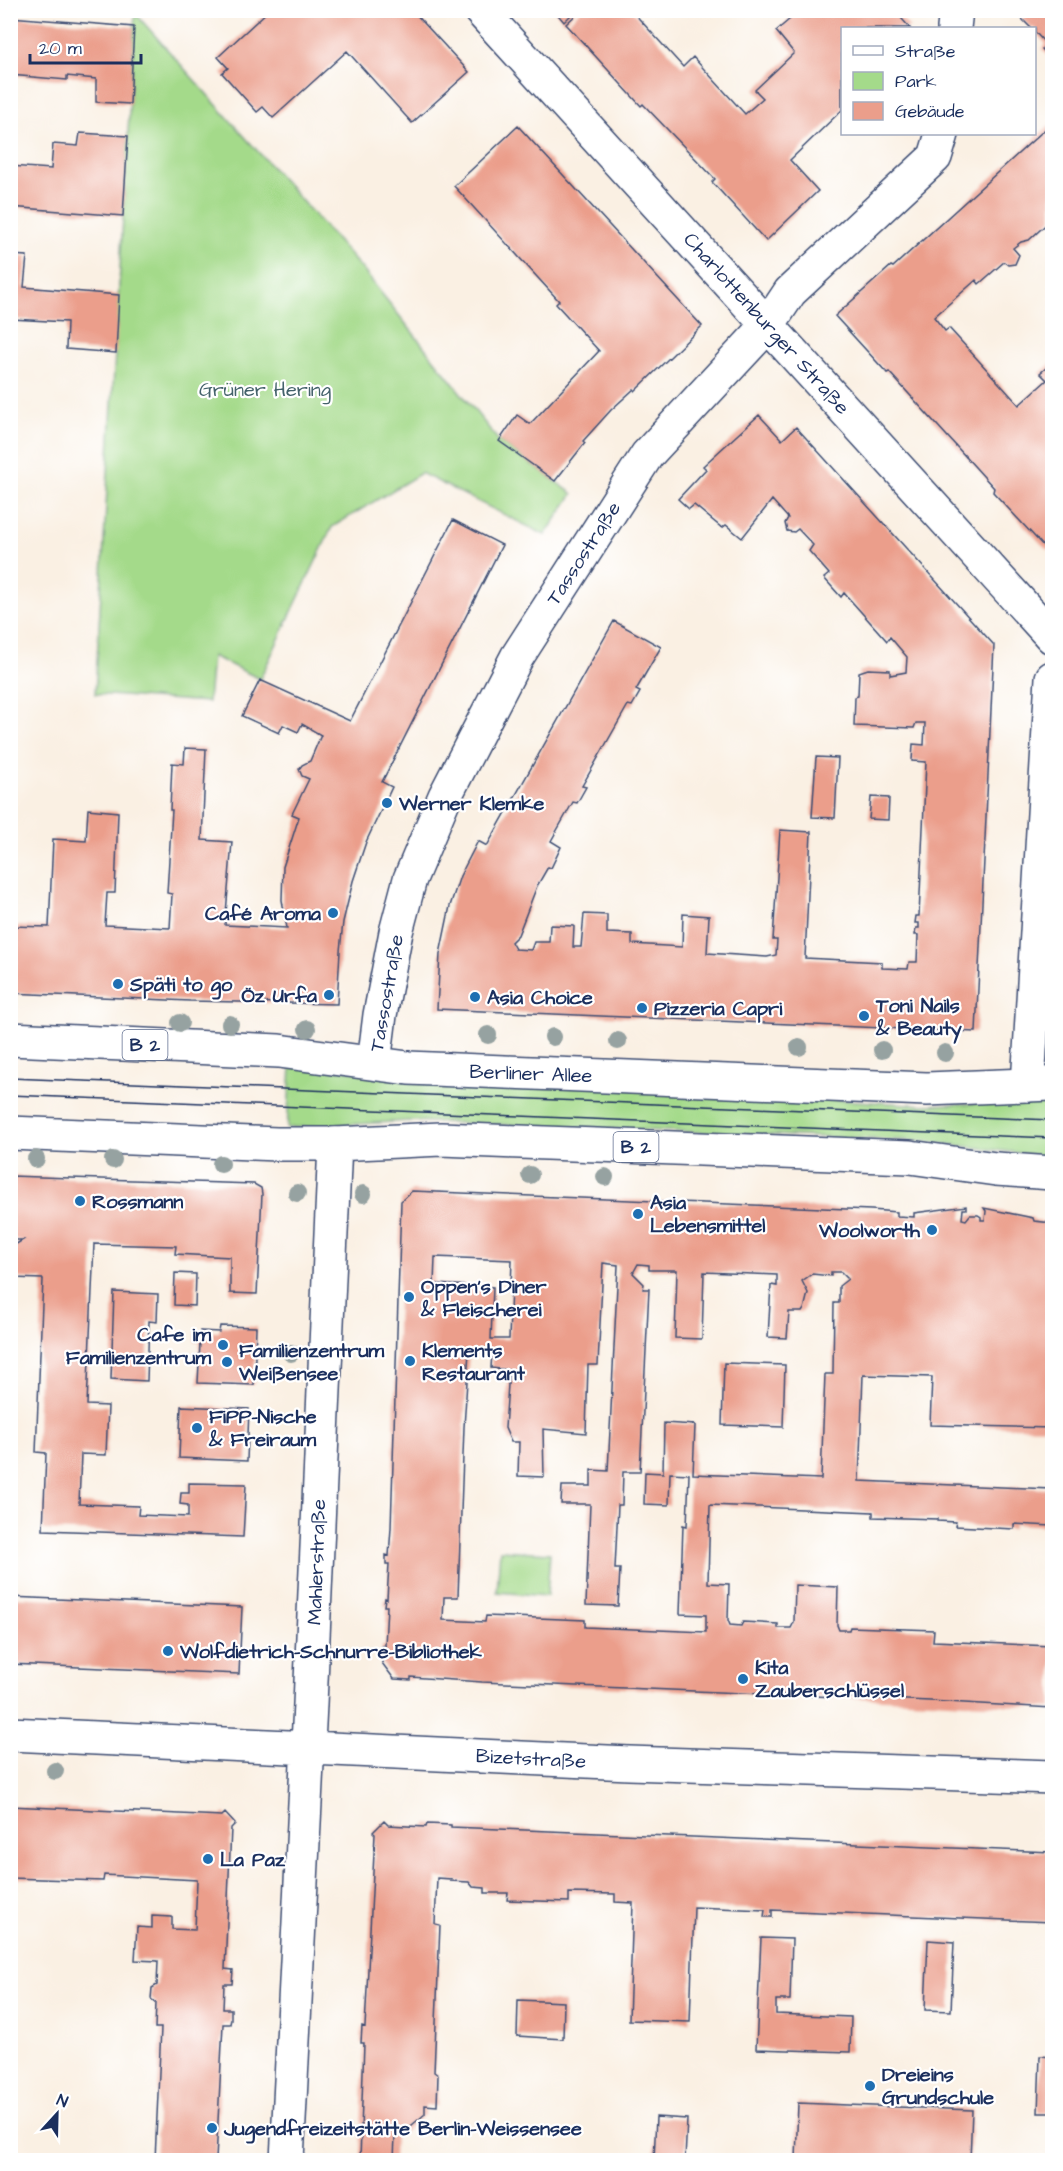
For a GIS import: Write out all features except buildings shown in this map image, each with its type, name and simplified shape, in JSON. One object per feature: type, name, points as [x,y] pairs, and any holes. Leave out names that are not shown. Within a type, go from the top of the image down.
[{"type":"street","name":"Charlottenburger Straße","points":[[480,10],[1053,637]]},
{"type":"street","points":[[954,27],[956,10]]},
{"type":"street","name":"Tassostraße","points":[[374,1063],[380,1015],[394,942],[410,879],[445,796],[517,657],[647,455],[768,325],[790,292],[935,157],[942,135]]},
{"type":"street","points":[[1040,1084],[1053,678]]},
{"type":"street","name":"Berliner Allee","points":[[10,1039],[279,1051],[408,1068],[927,1089],[1040,1084]]},
{"type":"street","name":"B 2","points":[[10,1133],[277,1144],[335,1144],[441,1138],[910,1157],[996,1169],[1053,1173]]},
{"type":"street","name":"Mahlerstraße","points":[[288,2160],[335,1144]]},
{"type":"street","name":"Bizetstraße","points":[[10,1734],[629,1763],[1053,1777]]},
{"type":"green space","name":"Grüner Hering","points":[[135,13],[363,270],[499,441],[573,494],[545,535],[421,473],[332,527],[260,679],[212,656],[208,702],[95,694]]},
{"type":"green space","points":[[291,1067],[924,1105],[1052,1101],[1052,1157],[923,1141],[410,1121],[287,1128]]},
{"type":"green space","points":[[500,1550],[550,1553],[547,1596],[497,1592]]},
{"type":"tram line","points":[[10,1078],[1052,1120]]},
{"type":"tram line","points":[[10,1095],[1052,1138]]},
{"type":"place","name":"Werner Klemke","points":[[387,803]]},
{"type":"place","name":"Café Aroma","points":[[333,913]]},
{"type":"place","name":"Späti to go","points":[[118,984]]},
{"type":"place","name":"Öz Urfa","points":[[329,995]]},
{"type":"place","name":"Asia Choice","points":[[475,997]]},
{"type":"place","name":"Pizzeria Capri","points":[[642,1008]]},
{"type":"place","name":"Toni Nails & Beauty","points":[[864,1016]]},
{"type":"place","name":"Rossmann","points":[[80,1201]]},
{"type":"place","name":"Asia Lebensmittel","points":[[638,1214]]},
{"type":"place","name":"Woolworth","points":[[932,1230]]},
{"type":"place","name":"Oppen’s Diner & Fleischerei","points":[[409,1297]]},
{"type":"place","name":"Cafe im Familienzentrum","points":[[223,1345]]},
{"type":"place","name":"Klements Restaurant","points":[[410,1361]]},
{"type":"place","name":"Familienzentrum Weißensee","points":[[227,1362]]},
{"type":"place","name":"FiPP-Nische & Freiraum","points":[[197,1428]]},
{"type":"place","name":"Wolfdietrich-Schnurre-Bibliothek","points":[[168,1651]]},
{"type":"place","name":"Kita Zauberschlüssel","points":[[743,1679]]},
{"type":"place","name":"La Paz","points":[[208,1859]]},
{"type":"place","name":"Dreieins Grundschule","points":[[870,2086]]},
{"type":"place","name":"Jugendfreizeitstätte Berlin-Weissensee","points":[[212,2128]]}]
